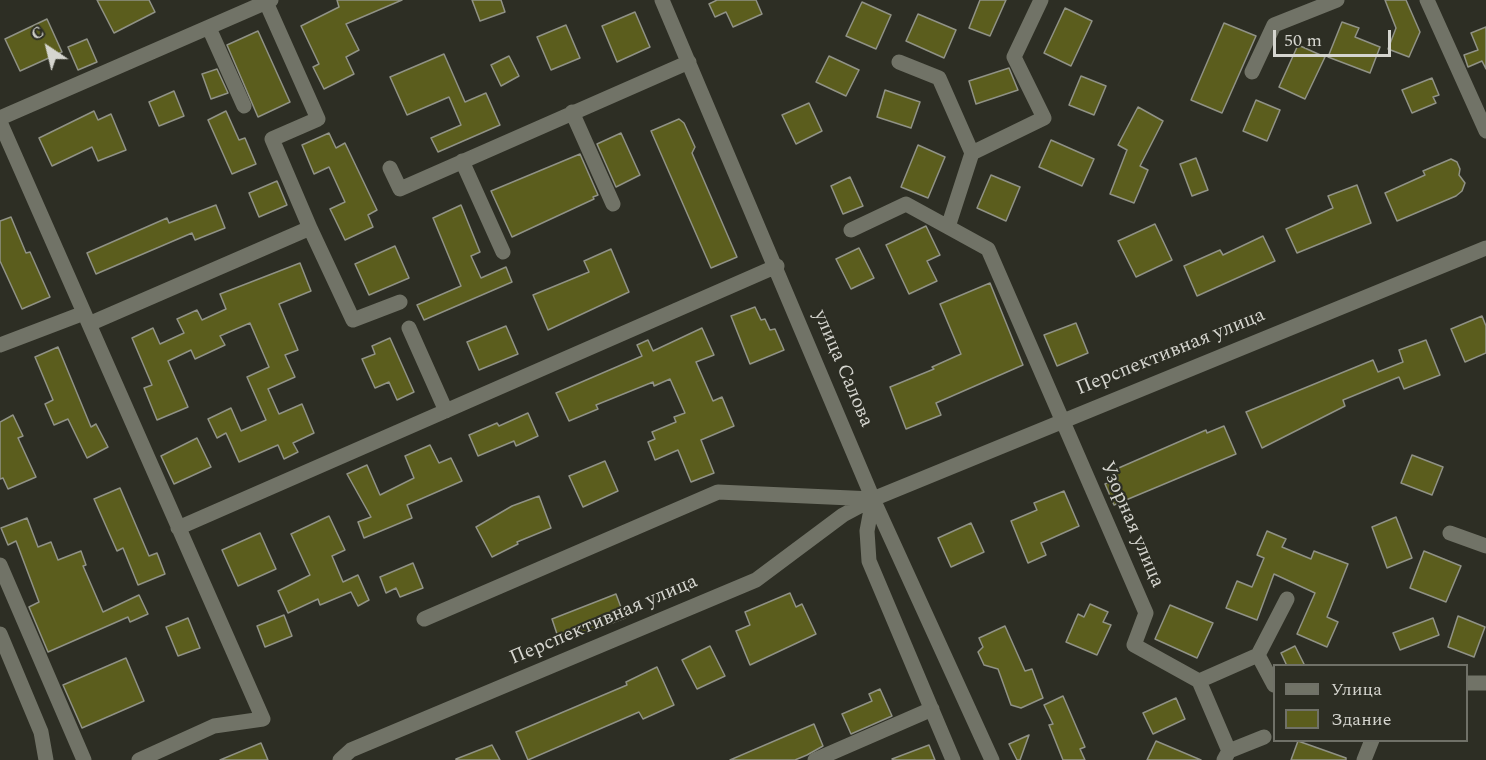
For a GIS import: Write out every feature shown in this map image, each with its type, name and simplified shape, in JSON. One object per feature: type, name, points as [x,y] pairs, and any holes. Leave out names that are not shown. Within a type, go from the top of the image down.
[{"type":"street","name":"улица Салова","points":[[662,0],[777,266],[873,499],[992,760]]},
{"type":"street","points":[[972,153],[1044,118],[1014,57],[1041,0]]},
{"type":"street","points":[[1252,72],[1274,25],[1337,0]]},
{"type":"street","points":[[1427,0],[1486,131]]},
{"type":"street","points":[[139,760],[214,726],[263,719],[0,120],[268,1],[318,119],[272,139],[310,228],[353,320],[400,302]]},
{"type":"street","points":[[209,28],[244,106]]},
{"type":"street","points":[[390,168],[400,189],[689,62]]},
{"type":"street","points":[[900,62],[939,78],[972,153],[948,227]]},
{"type":"street","points":[[572,112],[613,204]]},
{"type":"street","points":[[462,161],[503,252]]},
{"type":"street","points":[[850,230],[906,204],[988,249],[1063,420]]},
{"type":"street","points":[[0,345],[87,318],[310,228]]},
{"type":"street","name":"Перспективная улица","points":[[340,760],[351,750],[756,580],[843,515],[873,499],[1486,248]]},
{"type":"street","points":[[178,528],[777,266]]},
{"type":"street","points":[[409,328],[446,411]]},
{"type":"street","name":"Узорная улица","points":[[1063,420],[1146,613],[1134,645],[1199,681]]},
{"type":"street","name":"Перспективная улица","points":[[424,619],[718,492],[781,493],[873,499]]},
{"type":"street","points":[[873,499],[867,531],[869,561],[953,760]]},
{"type":"street","points":[[1450,533],[1486,546]]},
{"type":"street","points":[[0,566],[84,760]]},
{"type":"street","points":[[1264,737],[1226,756],[1199,681],[1258,655],[1287,599]]},
{"type":"street","points":[[0,634],[3,650],[41,732],[46,760]]},
{"type":"street","points":[[1258,655],[1273,681]]},
{"type":"street","points":[[1468,683],[1486,683]]},
{"type":"street","points":[[823,758],[932,709]]},
{"type":"street","points":[[1364,760],[1372,742]]},
{"type":"building","points":[[97,0],[149,0],[155,12],[114,33]]},
{"type":"building","points":[[337,0],[402,0],[346,24],[359,50],[346,57],[354,74],[324,89],[313,67],[319,64],[301,26],[339,7]]},
{"type":"building","points":[[472,0],[501,0],[505,12],[480,21]]},
{"type":"building","points":[[717,0],[756,0],[762,14],[733,27],[726,12],[715,17],[709,4]]},
{"type":"building","points":[[980,0],[1006,0],[990,36],[969,28]]},
{"type":"building","points":[[1385,0],[1406,0],[1420,32],[1409,57],[1388,49],[1396,28]]},
{"type":"building","points":[[862,2],[891,15],[876,49],[846,36]]},
{"type":"building","points":[[1065,8],[1092,21],[1071,66],[1044,53]]},
{"type":"building","points":[[635,12],[650,47],[617,62],[602,26]]},
{"type":"building","points":[[918,14],[956,30],[944,58],[906,41]]},
{"type":"building","points":[[47,19],[62,52],[20,71],[5,39]]},
{"type":"building","points":[[1342,22],[1359,28],[1355,37],[1380,47],[1370,73],[1328,57]]},
{"type":"building","points":[[1224,23],[1256,36],[1222,113],[1191,100]]},
{"type":"building","points":[[566,25],[580,58],[551,70],[537,37]]},
{"type":"building","points":[[1486,27],[1486,69],[1482,61],[1468,67],[1464,55],[1478,50],[1471,33]]},
{"type":"building","points":[[258,31],[290,102],[258,117],[227,45]]},
{"type":"building","points":[[87,39],[97,62],[78,70],[68,47]]},
{"type":"building","points":[[1298,45],[1325,57],[1305,99],[1279,87]]},
{"type":"building","points":[[444,54],[465,102],[486,93],[500,125],[438,152],[431,138],[461,125],[449,97],[407,115],[390,77]]},
{"type":"building","points":[[509,56],[519,76],[501,86],[491,65]]},
{"type":"building","points":[[829,56],[859,70],[846,96],[816,82]]},
{"type":"building","points":[[1009,68],[1018,90],[976,104],[969,81]]},
{"type":"building","points":[[217,69],[228,93],[211,99],[202,74]]},
{"type":"building","points":[[1081,76],[1106,86],[1094,115],[1069,105]]},
{"type":"building","points":[[1432,78],[1439,95],[1433,97],[1436,103],[1412,113],[1402,90]]},
{"type":"building","points":[[885,90],[920,102],[911,128],[877,117]]},
{"type":"building","points":[[174,91],[184,116],[159,126],[149,102]]},
{"type":"building","points":[[1256,100],[1280,110],[1267,141],[1243,131]]},
{"type":"building","points":[[809,103],[822,131],[796,144],[782,115]]},
{"type":"building","points":[[1138,107],[1163,121],[1140,166],[1148,170],[1134,203],[1110,194],[1127,150],[1118,145]]},
{"type":"building","points":[[94,111],[98,120],[111,114],[126,150],[98,161],[92,147],[52,166],[39,138]]},
{"type":"building","points":[[226,111],[239,140],[245,138],[256,164],[232,174],[208,120]]},
{"type":"building","points":[[679,119],[684,123],[695,147],[692,153],[737,257],[711,268],[651,131]]},
{"type":"building","points":[[329,133],[336,148],[345,143],[377,210],[368,215],[373,227],[345,240],[330,209],[345,202],[329,167],[314,174],[302,145]]},
{"type":"building","points":[[621,133],[640,175],[616,187],[597,144]]},
{"type":"building","points":[[1051,140],[1094,159],[1082,186],[1039,167]]},
{"type":"building","points":[[918,145],[945,157],[928,198],[901,187]]},
{"type":"building","points":[[580,154],[598,195],[593,197],[594,199],[512,237],[491,191]]},
{"type":"building","points":[[1196,158],[1208,190],[1192,196],[1180,164]]},
{"type":"building","points":[[1451,159],[1457,162],[1460,169],[1459,175],[1465,183],[1462,191],[1456,196],[1397,221],[1385,193],[1425,175],[1423,171]]},
{"type":"building","points":[[991,175],[1020,187],[1006,221],[977,208]]},
{"type":"building","points":[[850,177],[863,206],[843,214],[831,186]]},
{"type":"building","points":[[277,181],[287,205],[259,217],[249,193]]},
{"type":"building","points":[[1357,185],[1371,223],[1297,253],[1286,229],[1333,208],[1328,196]]},
{"type":"building","points":[[216,205],[225,228],[195,240],[192,233],[96,274],[87,253],[167,218],[169,223]]},
{"type":"building","points":[[461,205],[480,252],[471,256],[481,278],[506,267],[512,282],[424,320],[417,305],[461,286],[433,218]]},
{"type":"building","points":[[11,217],[26,253],[30,252],[50,297],[22,309],[0,261],[0,221]]},
{"type":"building","points":[[1155,224],[1172,260],[1136,277],[1118,241]]},
{"type":"building","points":[[926,226],[940,255],[927,261],[937,281],[909,294],[886,245]]},
{"type":"building","points":[[1263,236],[1275,261],[1197,296],[1184,266],[1220,250],[1223,255]]},
{"type":"building","points":[[395,246],[409,278],[369,295],[355,264]]},
{"type":"building","points":[[859,248],[874,278],[851,289],[836,259]]},
{"type":"building","points":[[611,249],[629,292],[548,330],[533,295],[589,272],[584,261]]},
{"type":"building","points":[[300,263],[311,291],[279,304],[298,350],[285,355],[295,377],[268,389],[279,414],[302,404],[314,433],[293,443],[298,452],[284,459],[278,445],[239,462],[226,433],[217,438],[208,419],[231,408],[241,431],[266,420],[247,377],[269,367],[250,323],[220,336],[225,345],[195,359],[191,350],[168,361],[188,407],[157,420],[144,388],[152,385],[132,338],[153,328],[160,344],[184,333],[177,319],[197,310],[202,320],[226,309],[220,294]]},
{"type":"building","points":[[990,283],[1023,365],[936,403],[941,415],[906,429],[890,387],[934,369],[932,367],[961,354],[940,304]]},
{"type":"building","points":[[755,307],[761,320],[765,319],[770,330],[775,329],[784,350],[750,364],[731,316]]},
{"type":"building","points":[[1482,316],[1486,326],[1486,353],[1465,362],[1451,329]]},
{"type":"building","points":[[1076,323],[1088,353],[1057,366],[1044,335]]},
{"type":"building","points":[[506,326],[518,354],[479,370],[467,342]]},
{"type":"building","points":[[702,328],[714,355],[696,362],[713,401],[722,397],[734,426],[701,440],[714,473],[691,482],[678,450],[655,460],[648,442],[655,439],[652,432],[676,422],[674,417],[685,413],[670,379],[654,386],[653,382],[596,405],[598,409],[569,421],[556,393],[642,356],[637,345],[648,340],[653,351]]},
{"type":"building","points":[[390,338],[414,392],[397,400],[389,382],[375,388],[362,359],[375,354],[372,346]]},
{"type":"building","points":[[1426,340],[1440,375],[1404,389],[1399,377],[1343,400],[1345,406],[1262,448],[1246,412],[1373,360],[1378,372],[1403,362],[1399,350]]},
{"type":"building","points":[[58,347],[91,427],[96,424],[108,447],[87,458],[68,419],[54,425],[45,404],[53,400],[35,357]]},
{"type":"building","points":[[528,413],[538,436],[516,446],[514,441],[478,456],[469,435],[497,423],[499,426]]},
{"type":"building","points":[[13,415],[23,436],[18,438],[36,477],[8,489],[3,478],[0,479],[0,422]]},
{"type":"building","points":[[1224,426],[1236,454],[1114,505],[1105,484],[1118,478],[1114,470],[1206,430],[1207,433]]},
{"type":"building","points":[[197,438],[211,467],[174,484],[161,456]]},
{"type":"building","points":[[430,445],[439,463],[451,458],[462,481],[407,505],[412,518],[364,538],[358,522],[371,517],[347,474],[367,465],[380,495],[414,478],[405,456]]},
{"type":"building","points":[[1412,455],[1443,467],[1432,495],[1401,483]]},
{"type":"building","points":[[605,461],[618,491],[583,507],[569,476]]},
{"type":"building","points":[[120,488],[149,556],[157,553],[165,574],[138,585],[123,548],[117,551],[94,499]]},
{"type":"building","points":[[1064,491],[1079,526],[1041,543],[1046,555],[1028,563],[1011,521],[1037,510],[1034,503]]},
{"type":"building","points":[[539,496],[551,528],[517,542],[518,544],[492,557],[476,527],[512,506]]},
{"type":"building","points":[[329,516],[345,550],[332,556],[343,582],[358,575],[369,600],[358,606],[351,592],[320,605],[318,599],[288,613],[278,591],[310,575],[291,534]]},
{"type":"building","points":[[1396,517],[1412,558],[1387,568],[1372,527]]},
{"type":"building","points":[[27,518],[38,547],[51,542],[58,560],[81,551],[86,565],[83,566],[103,612],[139,595],[148,614],[130,622],[128,617],[48,652],[29,607],[39,602],[16,541],[8,545],[1,528]]},
{"type":"building","points":[[971,523],[984,552],[951,567],[938,538]]},
{"type":"building","points":[[1267,531],[1286,539],[1282,547],[1311,559],[1314,551],[1348,564],[1327,617],[1338,622],[1327,647],[1297,634],[1315,593],[1274,574],[1257,620],[1226,608],[1237,581],[1252,587],[1264,558],[1257,555]]},
{"type":"building","points":[[260,533],[276,569],[238,586],[222,550]]},
{"type":"building","points":[[1424,551],[1461,566],[1446,602],[1410,588]]},
{"type":"building","points":[[413,563],[423,588],[400,597],[396,588],[386,593],[380,577]]},
{"type":"building","points":[[790,593],[796,607],[802,604],[816,634],[750,665],[736,631],[750,625],[745,612]]},
{"type":"building","points":[[616,594],[625,618],[560,643],[552,619]]},
{"type":"building","points":[[1090,604],[1108,612],[1103,622],[1111,625],[1097,655],[1066,642],[1078,614],[1084,617]]},
{"type":"building","points":[[1170,605],[1213,623],[1197,658],[1155,639]]},
{"type":"building","points":[[284,615],[292,636],[265,647],[257,626]]},
{"type":"building","points":[[1458,616],[1485,627],[1474,657],[1448,647]]},
{"type":"building","points":[[188,618],[200,648],[178,656],[166,627]]},
{"type":"building","points":[[1433,618],[1439,635],[1400,650],[1393,633]]},
{"type":"building","points":[[1005,626],[1025,671],[1032,669],[1043,698],[1021,708],[1011,705],[998,669],[984,665],[978,652],[983,647],[979,638]]},
{"type":"building","points":[[710,646],[725,676],[697,689],[682,660]]},
{"type":"building","points":[[1295,646],[1304,664],[1286,664],[1281,653]]},
{"type":"building","points":[[126,658],[144,701],[82,728],[63,685]]},
{"type":"building","points":[[657,667],[674,705],[643,719],[639,712],[528,760],[516,732],[627,685],[626,682]]},
{"type":"building","points":[[880,689],[892,716],[851,734],[842,714],[872,701],[869,694]]},
{"type":"building","points":[[1063,696],[1085,747],[1080,749],[1085,760],[1063,760],[1049,725],[1053,724],[1044,705]]},
{"type":"building","points":[[1176,698],[1185,719],[1153,734],[1143,713]]},
{"type":"building","points":[[814,724],[823,746],[807,755],[795,760],[730,760]]},
{"type":"building","points":[[1029,735],[1020,760],[1017,760],[1009,744]]},
{"type":"building","points":[[1156,741],[1201,760],[1147,760]]},
{"type":"building","points":[[1298,742],[1346,758],[1346,760],[1291,760]]},
{"type":"building","points":[[261,743],[268,760],[220,760]]},
{"type":"building","points":[[492,745],[500,760],[456,760],[456,759]]},
{"type":"building","points":[[929,745],[935,760],[892,759]]}]
